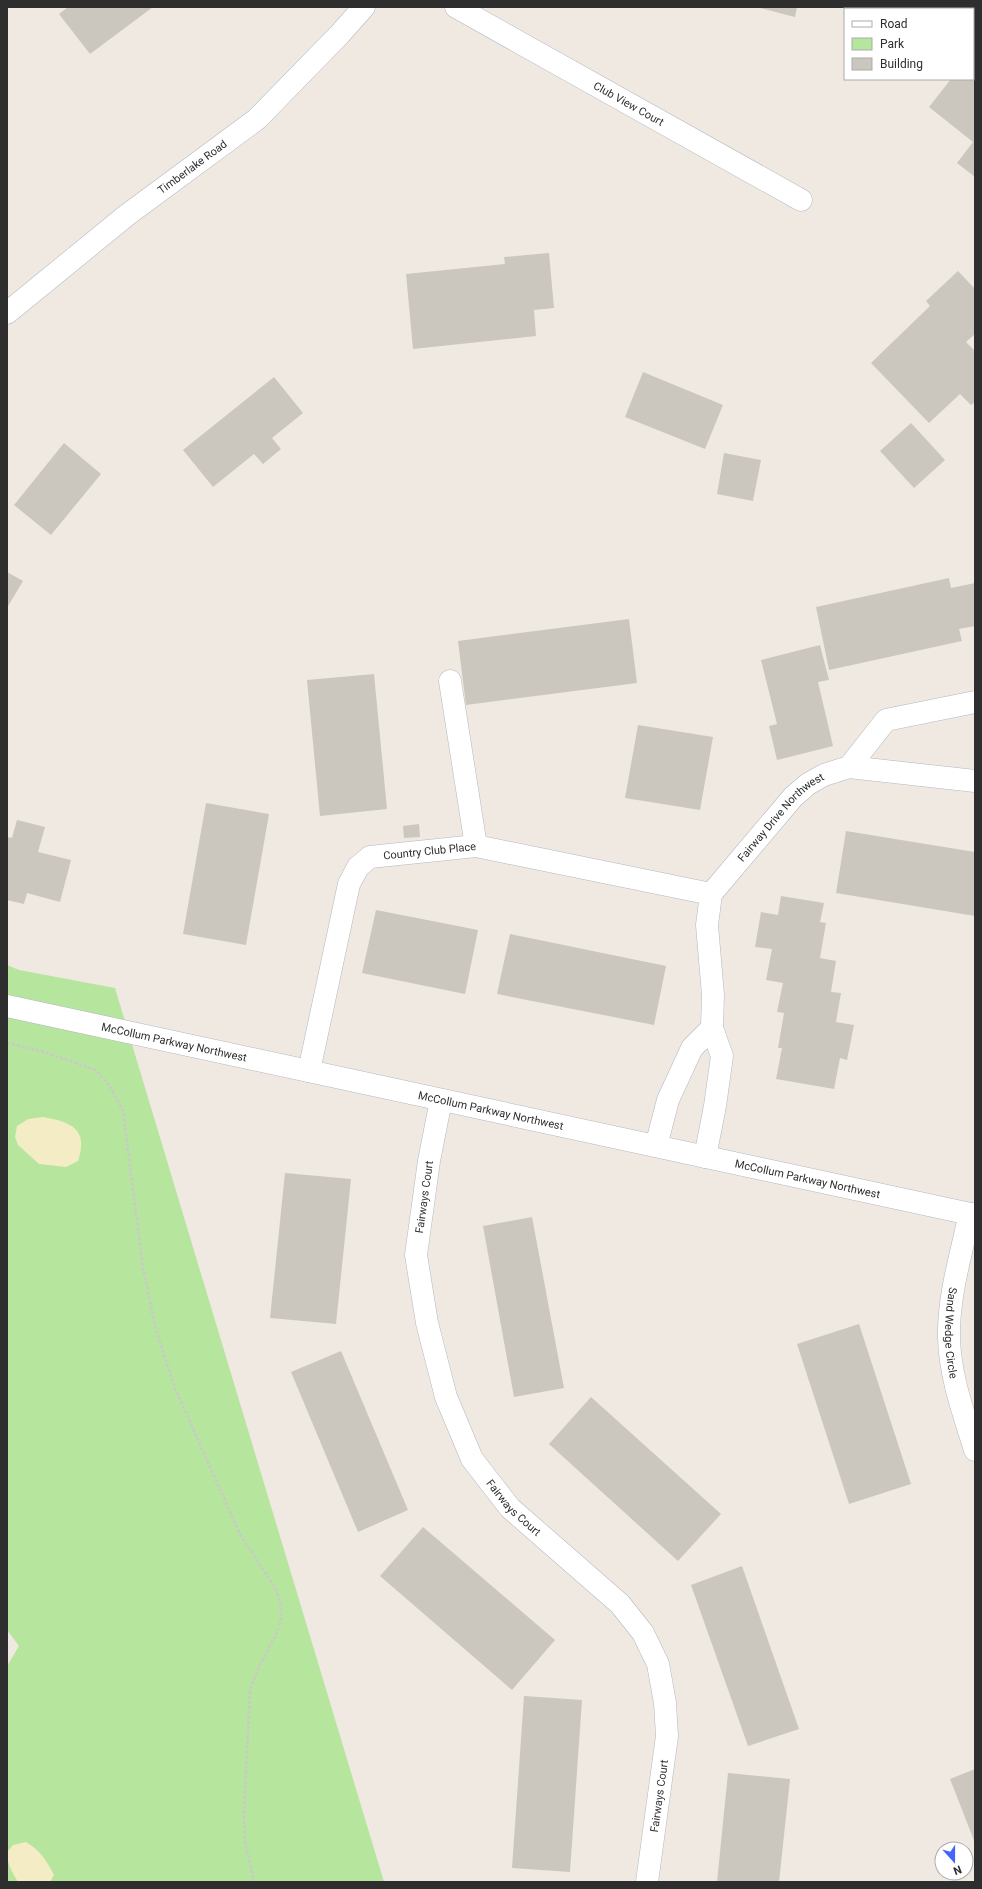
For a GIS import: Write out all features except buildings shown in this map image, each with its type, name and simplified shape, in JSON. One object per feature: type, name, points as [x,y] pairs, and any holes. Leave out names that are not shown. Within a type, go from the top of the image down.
[{"type":"street","name":"Timberlake Road","points":[[7,313],[127,215],[258,119],[364,7]]},
{"type":"street","name":"Club View Court","points":[[456,7],[801,200]]},
{"type":"street","points":[[450,681],[476,846]]},
{"type":"street","points":[[849,767],[886,720],[975,702]]},
{"type":"street","points":[[849,767],[975,781]]},
{"type":"street","name":"Fairway Drive Northwest","points":[[711,894],[793,797],[808,784],[824,775],[849,767]]},
{"type":"street","name":"Country Club Place","points":[[309,1071],[349,884],[358,867],[370,857],[476,846],[711,894]]},
{"type":"street","points":[[705,1157],[715,1106],[722,1056],[712,1028],[713,995],[707,925],[711,894]]},
{"type":"street","name":"McCollum Parkway Northwest","points":[[7,1006],[972,1215]]},
{"type":"street","points":[[656,1146],[668,1100],[692,1048],[712,1028]]},
{"type":"street","name":"Fairways Court","points":[[441,1100],[429,1161],[416,1255],[427,1323],[446,1398],[472,1459],[510,1508],[620,1604],[643,1633],[658,1664],[665,1703],[667,1736],[647,1882]]},
{"type":"street","name":"Sand Wedge Circle","points":[[972,1215],[952,1305],[949,1338],[952,1367],[957,1392],[975,1450]]},
{"type":"path","points":[[7,1044],[47,1053],[96,1070],[110,1086],[123,1112],[143,1268],[156,1330],[175,1388],[241,1536],[276,1589],[281,1619],[275,1637],[259,1667],[250,1690],[244,1812],[245,1842],[254,1882]]},
{"type":"green space","points":[[7,965],[19,970],[115,988],[384,1882],[7,1882],[7,1666],[19,1646],[7,1630]]},
{"type":"sand","points":[[43,1117],[61,1121],[75,1128],[81,1141],[81,1150],[78,1161],[66,1167],[39,1164],[18,1145],[15,1137],[17,1126],[28,1119]]},
{"type":"sand","points":[[26,1842],[43,1856],[49,1865],[54,1875],[50,1882],[18,1882],[9,1864],[7,1852],[13,1845]]}]
